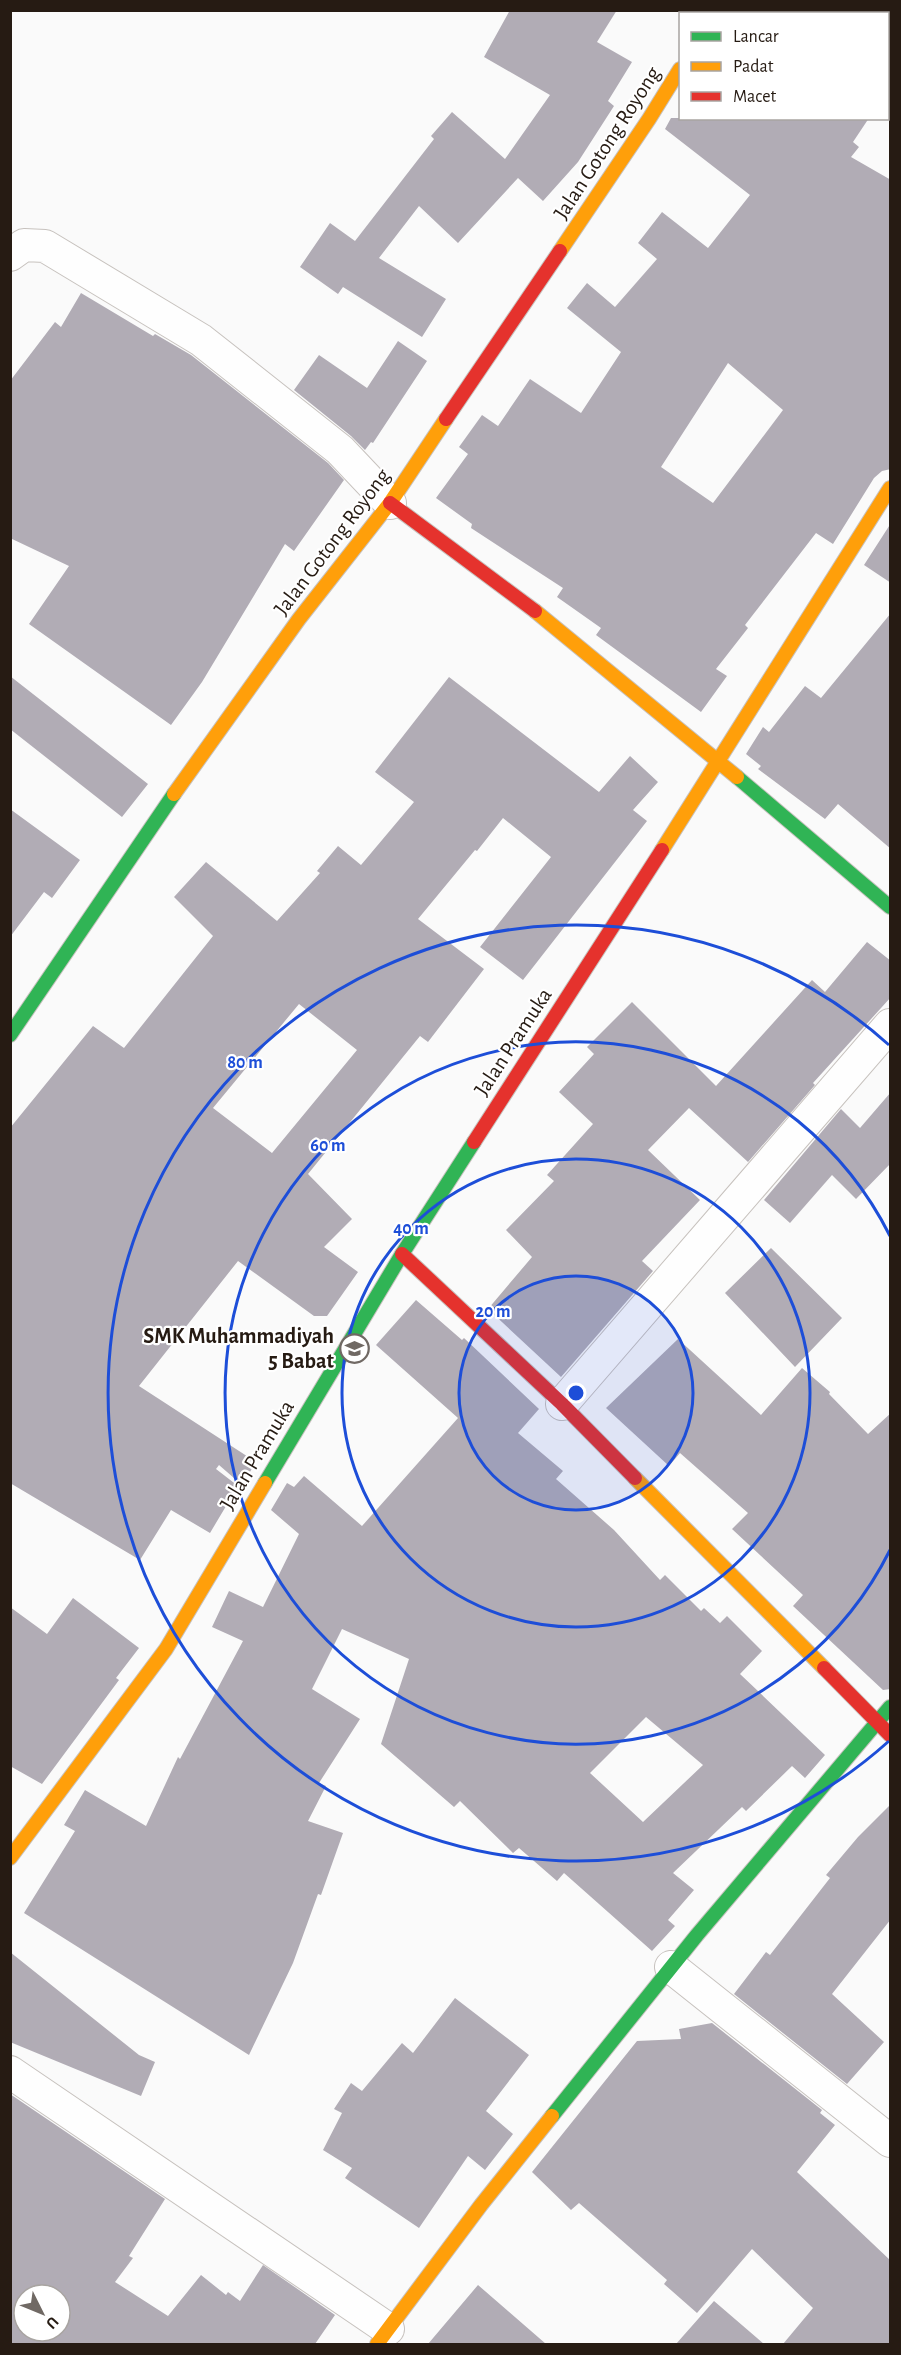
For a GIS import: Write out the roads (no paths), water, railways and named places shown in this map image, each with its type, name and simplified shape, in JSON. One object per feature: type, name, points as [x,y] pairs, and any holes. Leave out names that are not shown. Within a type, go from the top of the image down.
[{"type":"street","name":"Jalan Gotong Royong","points":[[10,1035],[159,816],[292,629],[390,503],[679,72]]},
{"type":"street","points":[[10,255],[24,245],[45,246],[201,340],[340,450],[390,503],[531,608],[891,907]]},
{"type":"street","name":"Jalan Pramuka","points":[[10,1857],[166,1649],[402,1254],[719,762],[891,488]]},
{"type":"street","points":[[562,1404],[891,1025]]},
{"type":"street","points":[[402,1254],[562,1404],[891,1735]]},
{"type":"street","points":[[10,2072],[382,2337],[481,2205],[671,1967],[891,1707]]},
{"type":"street","points":[[671,1967],[891,2141]]},
{"type":"place","name":"SMK Muhammadiyah 5 Babat","points":[[355,1349]]}]
